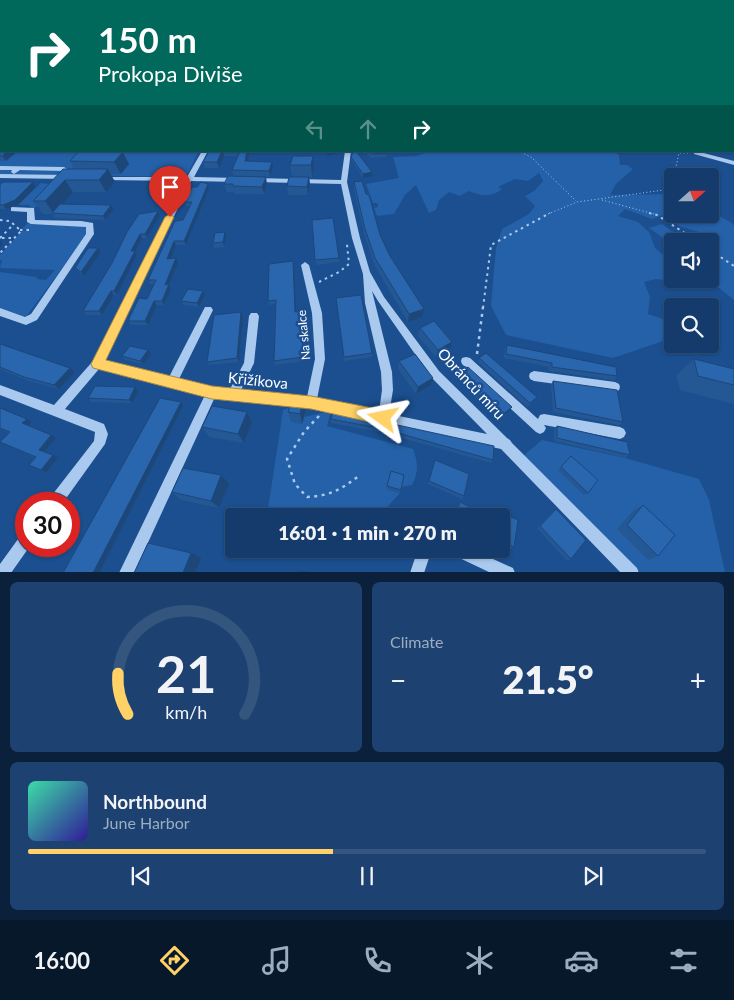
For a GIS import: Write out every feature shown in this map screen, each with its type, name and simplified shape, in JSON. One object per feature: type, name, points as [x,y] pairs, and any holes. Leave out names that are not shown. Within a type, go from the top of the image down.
[{"type":"street","points":[[56,411],[97,364],[189,179],[204,152]]},
{"type":"street","name":"Obránců míru","points":[[348,152],[344,182],[356,238],[366,272],[381,299],[435,374],[632,572]]},
{"type":"street","points":[[696,153],[734,163]]},
{"type":"street","points":[[0,168],[64,169]]},
{"type":"street","points":[[12,176],[18,168]]},
{"type":"street","points":[[0,176],[66,180],[78,177]]},
{"type":"street","points":[[97,178],[344,182]]},
{"type":"street","points":[[0,312],[26,321],[34,317],[90,234],[91,228],[87,224],[31,222],[31,210],[14,209]]},
{"type":"street","points":[[31,218],[38,211]]},
{"type":"street","name":"Na skalce","points":[[305,265],[316,313],[320,359],[311,403]]},
{"type":"street","points":[[366,272],[367,289],[384,361],[388,388],[383,418]]},
{"type":"street","points":[[172,382],[208,310]]},
{"type":"street","points":[[233,395],[250,363],[254,316]]},
{"type":"street","points":[[466,361],[542,423],[620,433]]},
{"type":"street","name":"Křižíkova","points":[[97,364],[212,392],[311,403],[506,444]]},
{"type":"street","points":[[534,376],[616,387]]},
{"type":"street","points":[[0,390],[100,428],[102,434],[99,444],[63,492]]},
{"type":"street","name":"Křižíkova","points":[[126,572],[212,392]]},
{"type":"street","points":[[2,572],[15,555]]},
{"type":"street","points":[[417,572],[422,558]]},
{"type":"street","points":[[476,558],[508,572]]},
{"type":"path","points":[[520,152],[531,157],[577,202]]},
{"type":"path","points":[[676,168],[679,153],[696,153]]},
{"type":"path","points":[[477,354],[491,245],[550,213],[577,202],[664,190]]},
{"type":"path","points":[[600,199],[656,215],[684,233]]},
{"type":"path","points":[[0,220],[10,221],[20,230],[30,230]]},
{"type":"path","points":[[0,238],[14,224]]},
{"type":"path","points":[[0,253],[20,230]]},
{"type":"path","points":[[310,287],[339,272],[349,264],[346,237]]},
{"type":"path","points":[[0,238],[14,238]]},
{"type":"path","points":[[719,256],[734,266]]},
{"type":"path","points":[[325,406],[317,419],[304,432],[286,459],[295,484],[307,497],[326,497],[334,495],[360,475]]},
{"type":"shaded area","points":[[0,152],[198,152],[187,175],[184,177],[0,174]]},
{"type":"shaded area","points":[[429,152],[614,152],[619,155],[620,165],[627,165],[633,169],[616,184],[610,195],[664,194],[664,215],[652,219],[625,209],[618,216],[638,222],[649,232],[655,248],[664,255],[664,280],[656,279],[644,282],[650,297],[648,314],[664,319],[664,341],[613,358],[506,335],[491,306],[496,248],[502,229],[529,214],[535,206],[525,196],[534,191],[543,181],[539,173],[528,181],[515,179],[498,187],[502,189],[490,195],[469,191],[460,196],[449,192],[439,200],[436,210],[429,213],[416,185],[405,195],[394,214],[377,216],[374,208],[378,207],[378,203],[373,203],[366,184],[399,178],[393,157],[416,156]]},
{"type":"shaded area","points":[[41,183],[56,185],[33,210],[29,205],[18,205]]},
{"type":"shaded area","points":[[719,216],[732,223],[734,226],[734,300],[719,288],[719,233],[700,233],[675,223],[719,223]]},
{"type":"shaded area","points":[[28,223],[79,224],[88,228],[87,234],[26,317],[0,308],[0,272],[46,280],[55,270],[0,268],[2,260],[0,260],[0,255],[22,231],[30,230],[22,229]]},
{"type":"shaded area","points":[[662,224],[674,233],[664,233],[664,238],[649,228]]},
{"type":"shaded area","points":[[307,404],[306,411],[295,410],[304,417],[331,411],[327,426],[413,449],[417,467],[412,485],[387,489],[400,493],[386,508],[268,508],[283,410],[295,405]]},
{"type":"shaded area","points":[[542,440],[625,458],[699,479],[709,500],[725,572],[640,572],[523,456]]},
{"type":"building","points":[[0,152],[7,152],[2,156],[0,156]]},
{"type":"building","points":[[78,152],[123,152],[114,162],[70,161]]},
{"type":"building","points":[[208,152],[222,152],[217,162],[203,162]]},
{"type":"building","points":[[240,152],[247,152],[245,161],[272,162],[269,171],[232,170]]},
{"type":"building","points":[[357,152],[372,172],[363,174],[351,157],[352,154]]},
{"type":"building","points":[[369,152],[386,152],[386,153],[371,154]]},
{"type":"building","points":[[293,156],[313,156],[311,165],[290,165]]},
{"type":"building","points":[[63,169],[108,169],[99,180],[65,180],[45,201],[33,201]]},
{"type":"building","points":[[228,176],[266,177],[262,187],[224,184]]},
{"type":"building","points":[[289,177],[309,177],[307,187],[287,186]]},
{"type":"building","points":[[362,181],[366,194],[369,195],[380,235],[390,256],[424,309],[409,314],[375,258],[365,229],[354,182]]},
{"type":"building","points":[[3,182],[33,182],[15,200],[0,205],[0,185]]},
{"type":"building","points":[[201,182],[208,184],[184,241],[174,241],[167,259],[176,258],[165,285],[169,284],[162,301],[154,301],[145,321],[128,321],[139,298],[147,299],[156,280],[148,280],[175,221],[183,220],[192,202],[184,202],[192,187],[197,187]]},
{"type":"building","points":[[60,204],[111,205],[103,216],[52,213]]},
{"type":"building","points":[[158,211],[145,234],[140,234],[131,251],[135,251],[114,291],[111,291],[99,311],[83,311],[139,214]]},
{"type":"building","points":[[333,218],[339,258],[315,260],[312,220]]},
{"type":"building","points":[[225,232],[223,242],[213,243],[215,233]]},
{"type":"building","points":[[88,248],[98,248],[81,272],[75,268]]},
{"type":"building","points":[[293,261],[295,312],[302,311],[303,357],[274,361],[276,300],[268,301],[269,264]]},
{"type":"building","points":[[188,289],[203,291],[197,303],[181,301]]},
{"type":"building","points":[[361,295],[372,353],[344,357],[336,298]]},
{"type":"building","points":[[241,312],[237,358],[207,362],[214,315]]},
{"type":"building","points":[[434,321],[452,342],[438,350],[420,328]]},
{"type":"building","points":[[0,344],[70,368],[54,385],[24,377],[0,367]]},
{"type":"building","points":[[507,345],[616,367],[617,376],[552,367],[552,363],[506,354]]},
{"type":"building","points":[[130,346],[148,350],[140,361],[122,356]]},
{"type":"building","points":[[486,353],[537,397],[530,403],[479,358]]},
{"type":"building","points":[[415,354],[433,378],[418,387],[399,361]]},
{"type":"building","points":[[694,359],[734,369],[734,385],[698,376]]},
{"type":"building","points":[[468,367],[512,407],[501,416],[458,375]]},
{"type":"building","points":[[553,381],[617,390],[623,422],[556,408]]},
{"type":"building","points":[[95,386],[135,387],[129,400],[88,398]]},
{"type":"building","points":[[160,398],[181,402],[94,572],[64,572],[72,557],[80,557],[80,542]]},
{"type":"building","points":[[292,399],[303,400],[300,414],[288,412]]},
{"type":"building","points":[[212,406],[247,412],[238,434],[202,427]]},
{"type":"building","points":[[0,408],[27,419],[22,423],[51,435],[39,450],[53,455],[41,470],[29,465],[36,457],[0,442],[10,432],[0,428]]},
{"type":"building","points":[[333,411],[494,446],[493,460],[384,429],[331,419]]},
{"type":"building","points":[[557,426],[627,442],[630,455],[557,438]]},
{"type":"building","points":[[571,456],[598,480],[588,493],[561,467]]},
{"type":"building","points":[[435,460],[469,474],[464,496],[429,481]]},
{"type":"building","points":[[183,468],[221,475],[211,501],[172,492]]},
{"type":"building","points":[[391,471],[404,475],[401,490],[387,486]]},
{"type":"building","points":[[460,502],[470,507],[470,508],[458,508]]},
{"type":"building","points":[[643,505],[675,535],[658,556],[627,525]]},
{"type":"building","points":[[556,509],[586,540],[571,559],[540,526]]},
{"type":"building","points":[[510,516],[518,520],[514,547],[510,545]]},
{"type":"building","points":[[148,543],[191,553],[183,572],[134,572]]},
{"type":"route","points":[[170,217],[97,364],[212,392],[311,403],[383,418]]}]
